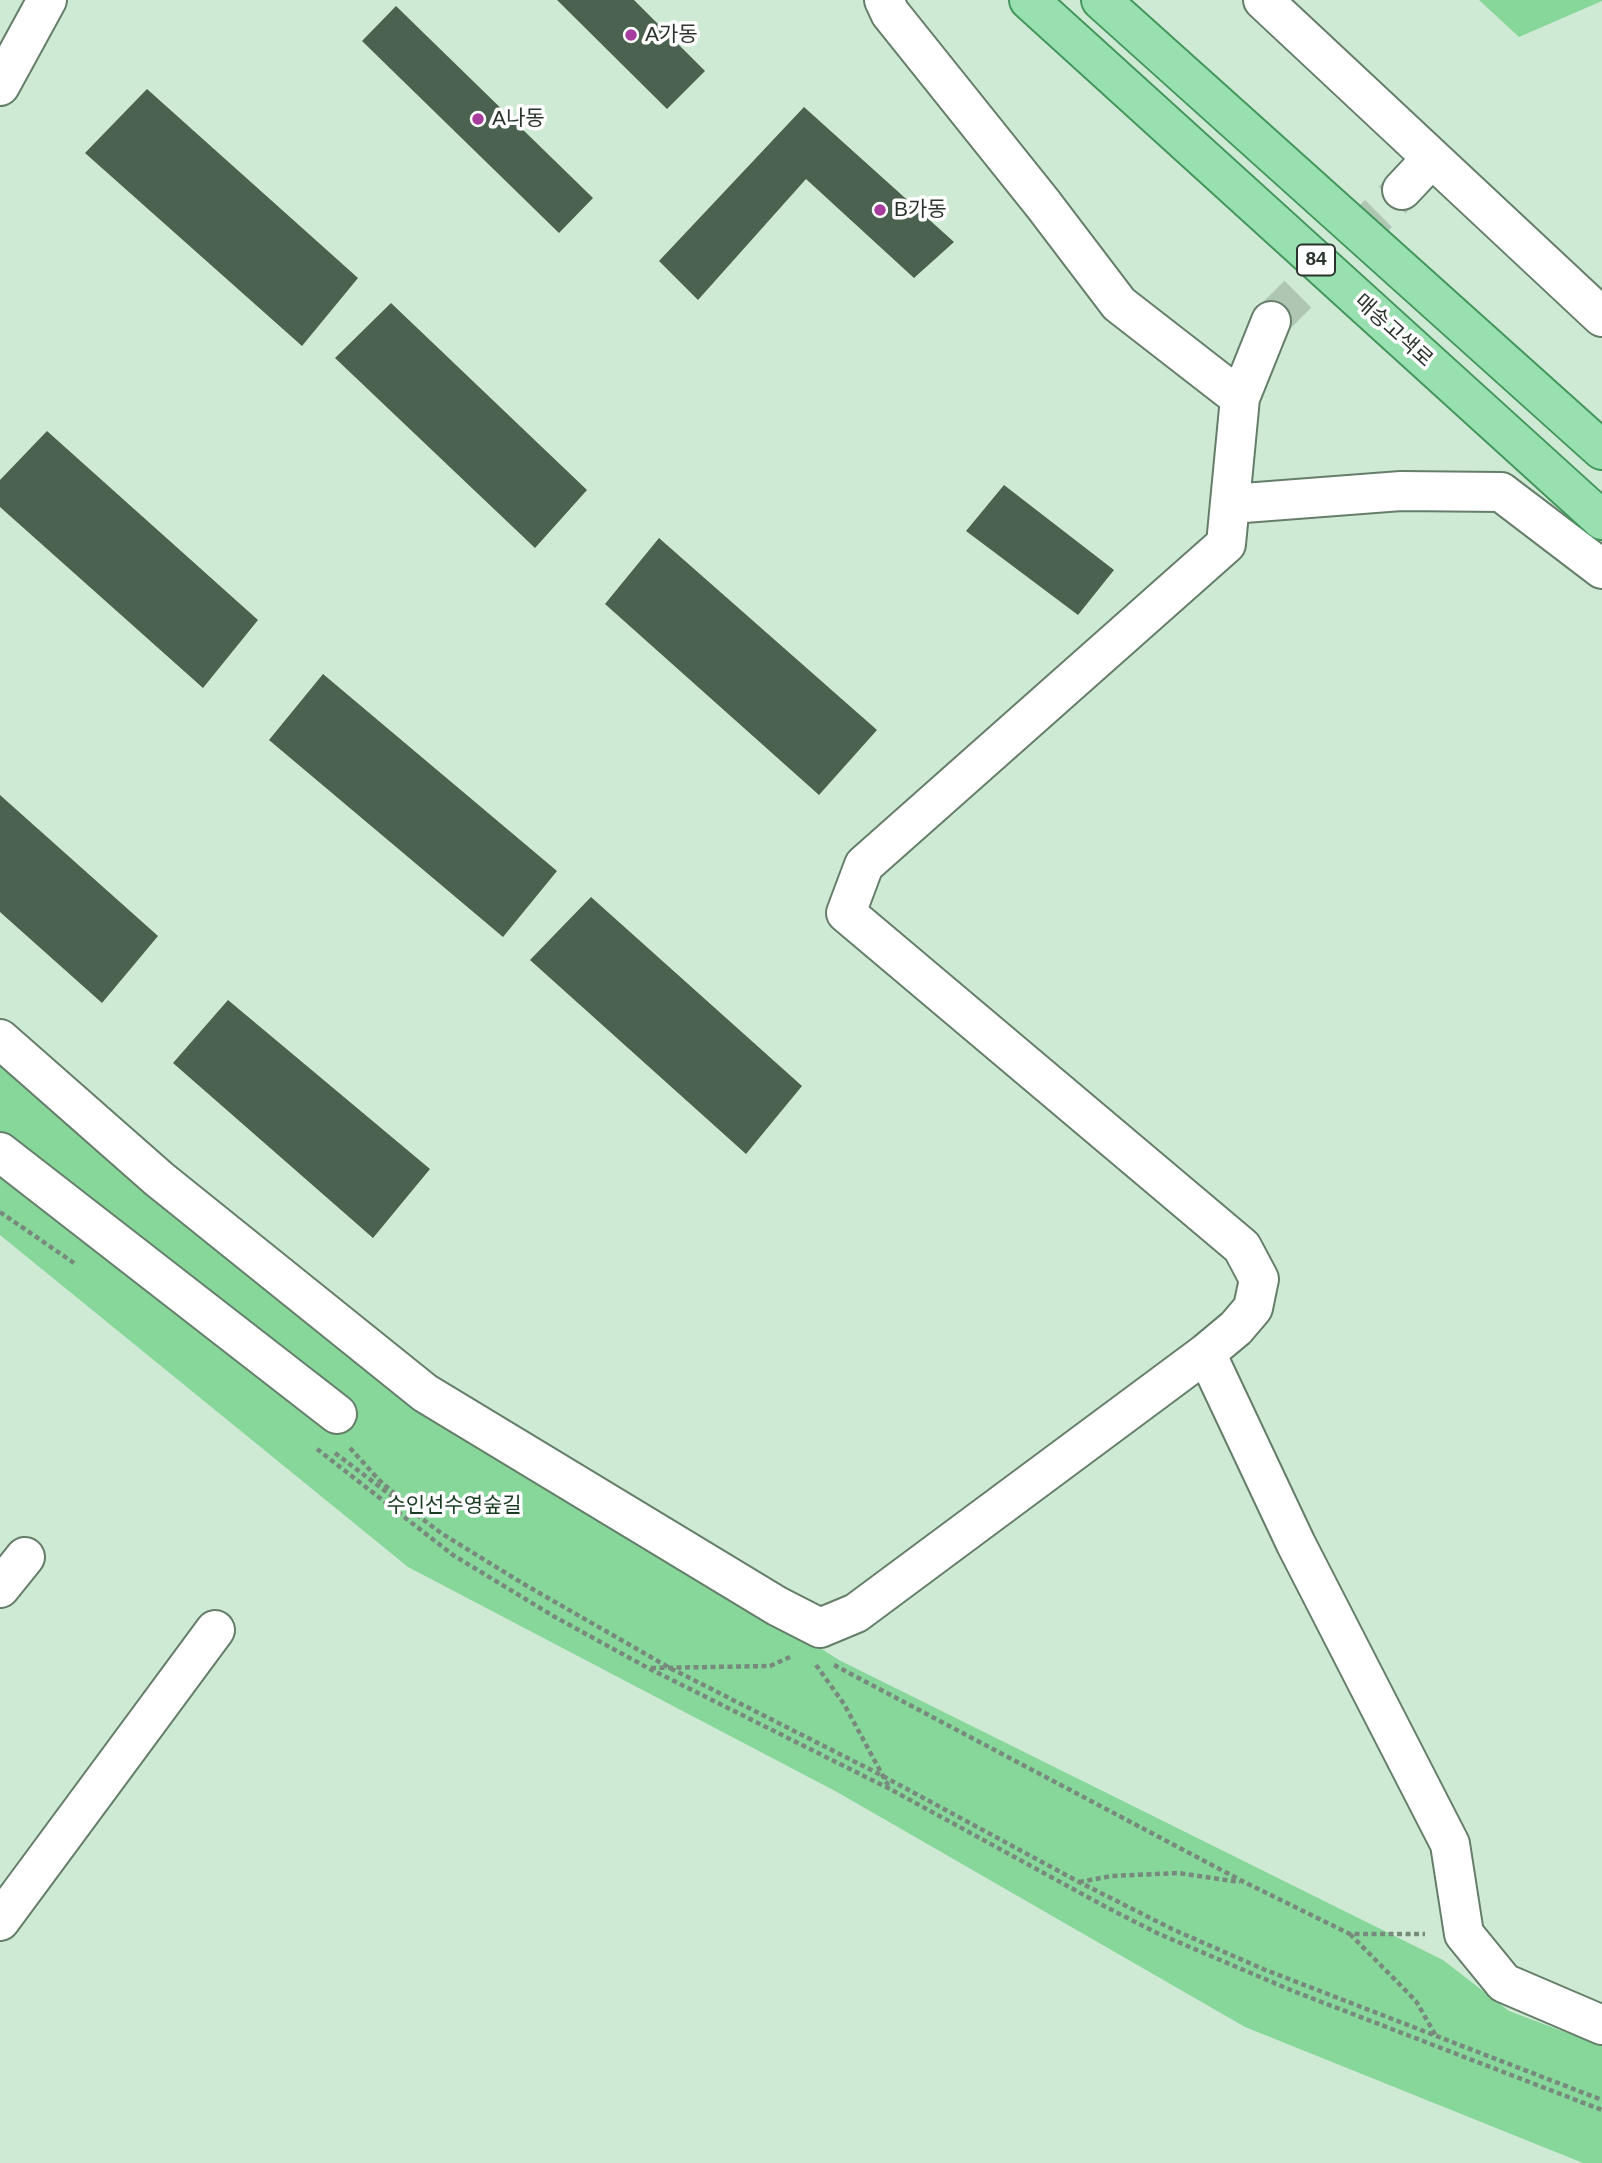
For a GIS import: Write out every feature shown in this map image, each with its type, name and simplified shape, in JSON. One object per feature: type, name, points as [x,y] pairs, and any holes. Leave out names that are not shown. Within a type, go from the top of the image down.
[{"type":"main road","name":"매송고색로","points":[[1029,0],[1602,520]]},
{"type":"main road","name":"84","points":[[1101,0],[1602,450]]},
{"type":"street","points":[[0,86],[47,0]]},
{"type":"street","points":[[884,0],[890,13],[1043,204],[1119,304],[1240,398]]},
{"type":"street","points":[[1263,0],[1602,317]]},
{"type":"street","points":[[1402,190],[1432,158]]},
{"type":"street","points":[[0,1039],[159,1179],[425,1393],[777,1606],[813,1639],[856,1614],[1206,1353],[1236,1328],[1253,1308],[1259,1279],[1242,1247],[846,912],[864,865],[1226,544],[1240,398],[1271,321]]},
{"type":"street","points":[[1230,504],[1401,491],[1501,492],[1602,569]]},
{"type":"street","points":[[0,1152],[337,1414]]},
{"type":"street","points":[[1206,1353],[1296,1544],[1450,1844],[1464,1934],[1504,1983],[1602,2025]]},
{"type":"street","points":[[0,1588],[25,1557]]},
{"type":"street","points":[[0,1921],[215,1630]]},
{"type":"path","points":[[0,1212],[82,1268]]},
{"type":"path","points":[[337,1414],[352,1451],[379,1480],[441,1533]]},
{"type":"path","points":[[313,1446],[453,1555],[555,1617],[648,1668],[890,1789],[1157,1933],[1293,1991],[1602,2110]]},
{"type":"path","points":[[333,1451],[441,1533],[670,1668],[881,1775],[1172,1930],[1263,1969],[1602,2100]]},
{"type":"path","points":[[648,1668],[770,1666],[813,1639]]},
{"type":"path","points":[[813,1639],[844,1704],[890,1789]]},
{"type":"path","points":[[813,1639],[1244,1882],[1350,1934],[1416,2001],[1436,2036]]},
{"type":"path","points":[[1079,1882],[1112,1876],[1178,1873],[1244,1882]]},
{"type":"path","points":[[1350,1934],[1464,1934]]},
{"type":"green space","points":[[1479,0],[1602,0],[1602,1],[1519,37]]},
{"type":"green space","name":"수인선수영숲길","points":[[0,1054],[312,1326],[839,1660],[1443,1960],[1509,2011],[1602,2046],[1602,2163],[1583,2163],[1245,2027],[837,1792],[408,1567],[0,1235]]},
{"type":"building","name":"A가동","points":[[557,0],[634,0],[705,71],[667,109]]},
{"type":"building","name":"A나동","points":[[396,6],[593,198],[559,233],[362,41]]},
{"type":"building","points":[[147,89],[358,278],[302,346],[85,153]]},
{"type":"building","name":"B가동","points":[[804,107],[954,242],[914,278],[806,179],[698,300],[659,261]]},
{"type":"building","points":[[391,303],[587,490],[535,548],[335,358]]},
{"type":"building","points":[[47,431],[258,620],[203,688],[0,507],[0,480]]},
{"type":"building","points":[[1004,485],[1114,570],[1078,615],[966,531]]},
{"type":"building","points":[[659,538],[877,730],[819,795],[605,604]]},
{"type":"building","points":[[323,674],[557,871],[503,937],[269,740]]},
{"type":"building","points":[[0,795],[158,936],[102,1003],[0,912]]},
{"type":"building","points":[[591,897],[802,1086],[746,1154],[530,960]]},
{"type":"building","points":[[228,1000],[430,1169],[373,1238],[173,1063]]},
{"type":"tunnel","points":[[1271,321],[1402,190]]},
{"type":"place","name":"A가동","points":[[631,35]]},
{"type":"place","name":"A나동","points":[[478,119]]},
{"type":"place","name":"B가동","points":[[880,210]]}]
